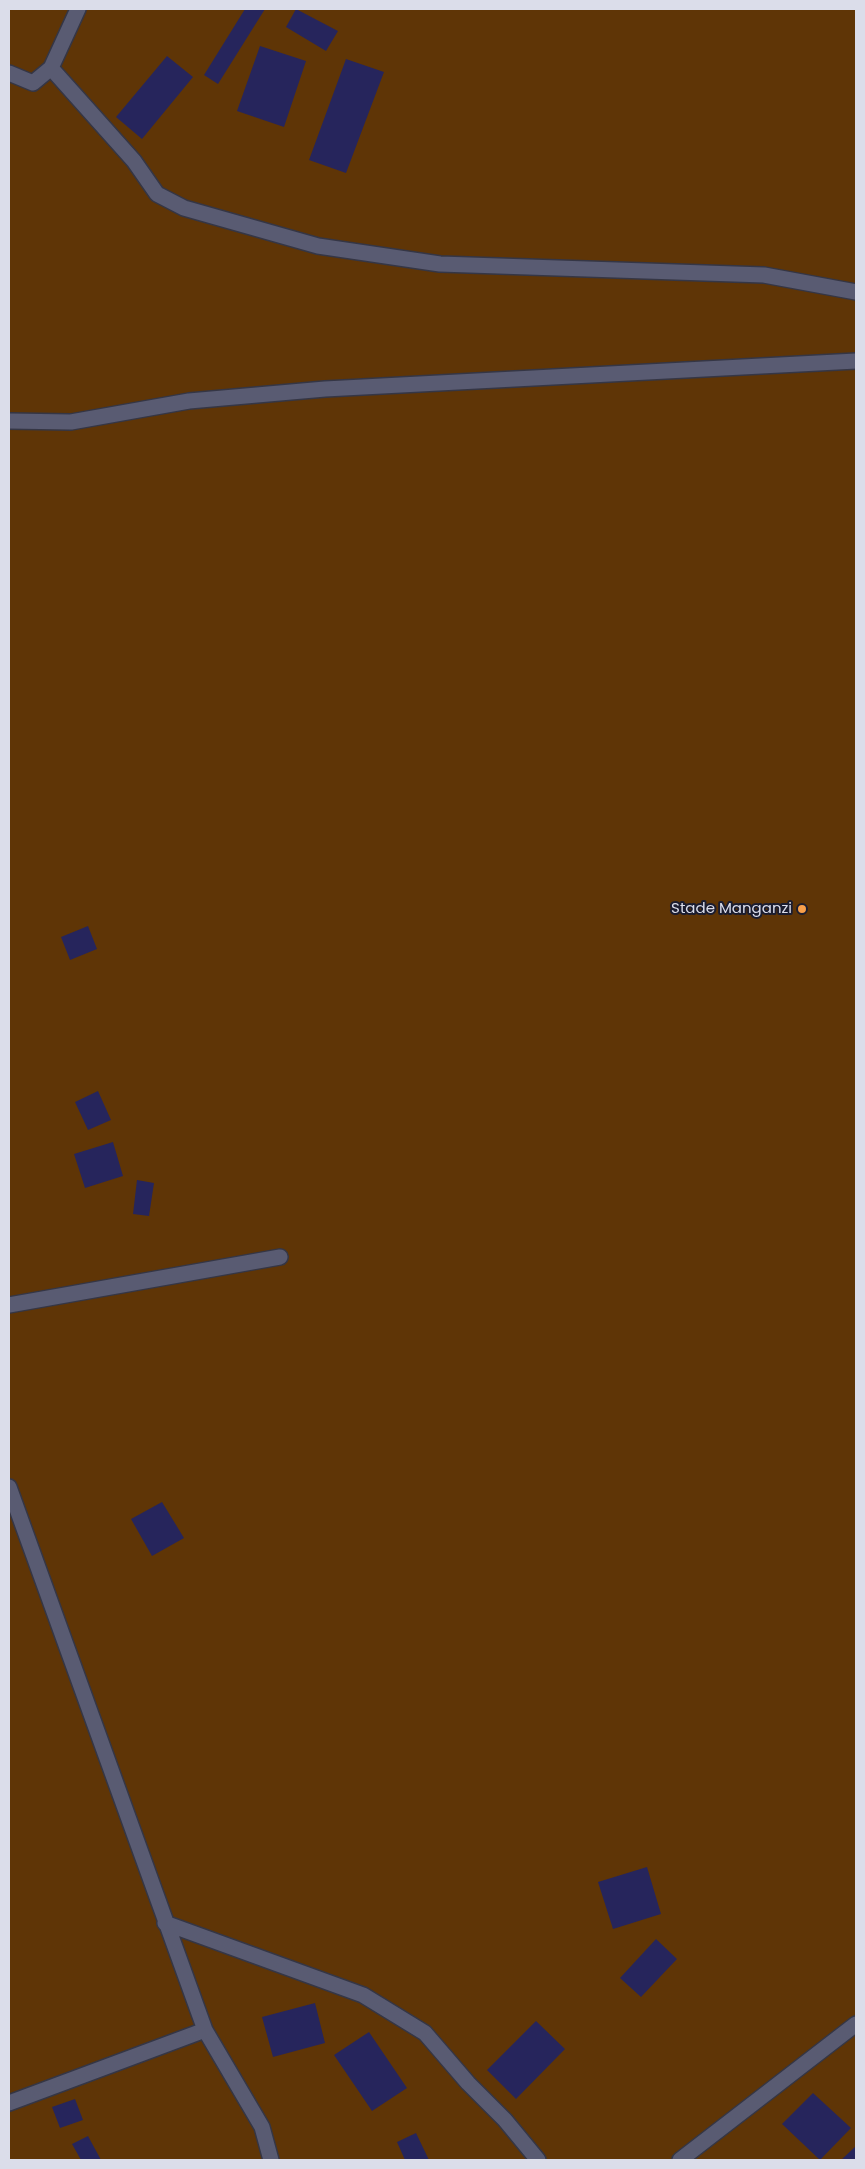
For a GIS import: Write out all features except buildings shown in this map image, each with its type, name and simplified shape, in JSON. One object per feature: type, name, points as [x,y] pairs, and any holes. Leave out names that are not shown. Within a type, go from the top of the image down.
[{"type":"street","points":[[9,73],[33,82],[52,68],[78,9]]},
{"type":"street","points":[[52,68],[134,161],[157,194],[184,208],[318,246],[440,264],[764,275],[856,292]]},
{"type":"street","points":[[9,420],[71,422],[189,401],[325,389],[856,361]]},
{"type":"street","points":[[9,1305],[280,1258]]},
{"type":"street","points":[[9,1486],[16,1530],[205,2030],[262,2127],[271,2160]]},
{"type":"street","points":[[165,1923],[363,1995],[425,2033],[468,2083],[505,2120],[538,2160]]},
{"type":"street","points":[[680,2160],[856,2024]]},
{"type":"street","points":[[9,2103],[205,2030]]},
{"type":"shaded area","points":[[9,9],[856,9],[856,2160],[9,2160]]},
{"type":"place","name":"Stade Manganzi","points":[[802,909]]}]
